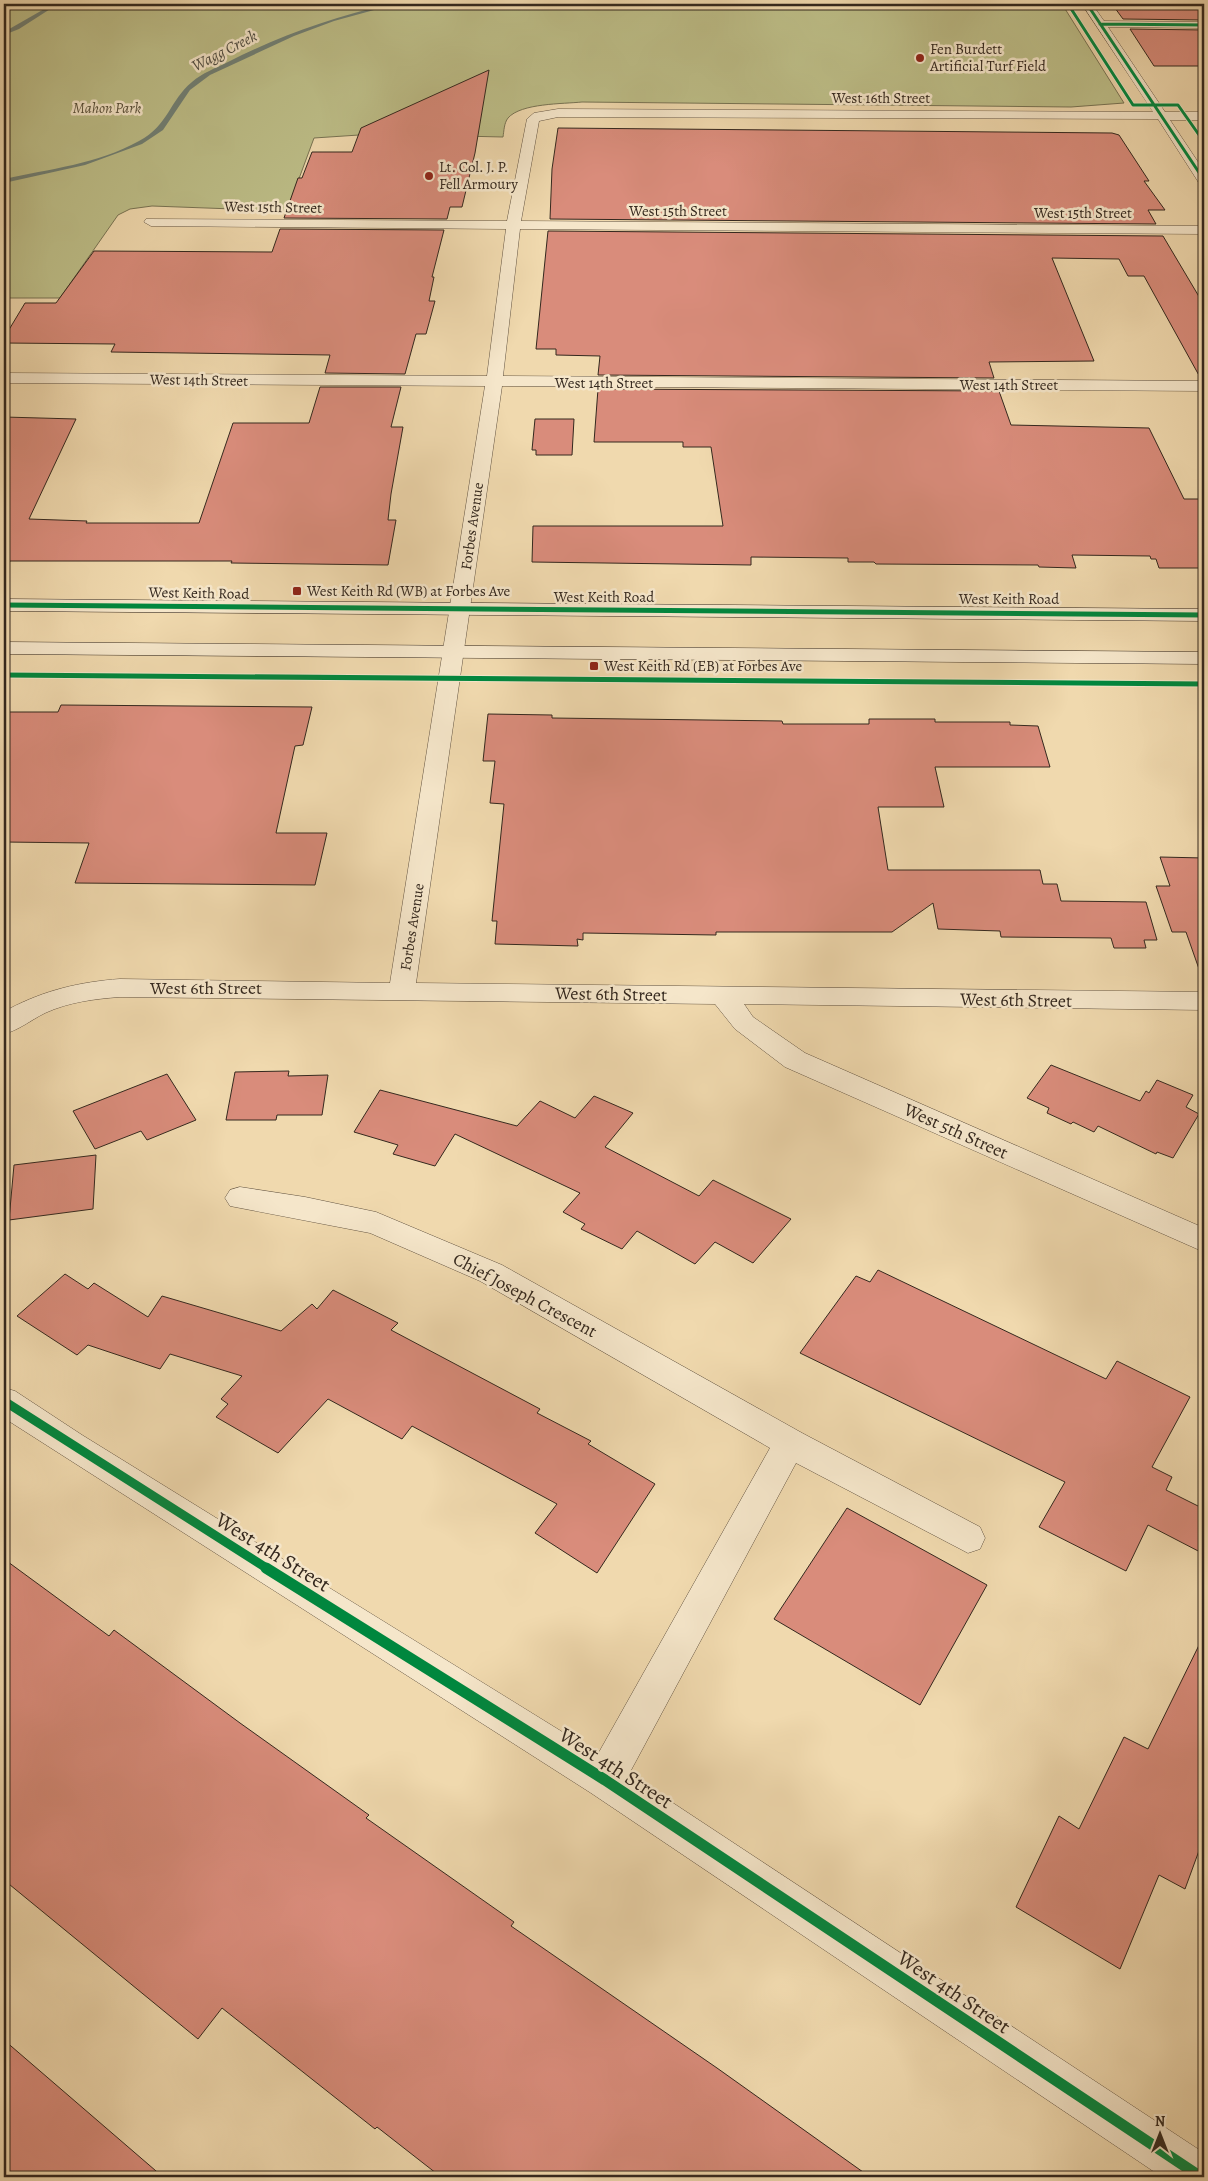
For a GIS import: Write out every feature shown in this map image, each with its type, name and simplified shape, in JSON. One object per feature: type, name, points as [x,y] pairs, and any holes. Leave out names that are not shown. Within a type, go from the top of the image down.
[{"type":"street","points":[[1087,4],[1204,180]]},
{"type":"street","points":[[1100,24],[1204,25]]},
{"type":"street","name":"West 16th Street","points":[[558,113],[1204,116]]},
{"type":"street","name":"Forbes Avenue","points":[[402,990],[494,382],[514,226],[531,121],[538,116],[558,113]]},
{"type":"street","name":"West 15th Street","points":[[151,222],[1204,230]]},
{"type":"street","name":"West 14th Street","points":[[4,378],[1204,386]]},
{"type":"street","name":"West Keith Road","points":[[4,605],[1204,615]]},
{"type":"street","points":[[4,648],[1204,658]]},
{"type":"street","name":"West 6th Street","points":[[13,1019],[71,992],[100,989],[402,990],[724,996],[1204,1001]]},
{"type":"street","name":"West 5th Street","points":[[724,996],[744,1023],[795,1060],[1204,1241]]},
{"type":"street","name":"Chief Joseph Crescent","points":[[240,1198],[305,1208],[376,1223],[491,1273],[790,1443],[968,1538]]},
{"type":"street","name":"West 4th Street","points":[[4,1401],[70,1445],[605,1780],[1201,2177]]},
{"type":"street","points":[[605,1780],[790,1443]]},
{"type":"green space","name":"Mahon Park","points":[[4,4],[1062,4],[1124,103],[1071,107],[582,102],[543,105],[522,109],[508,118],[504,127],[503,137],[374,134],[314,138],[287,211],[152,206],[130,209],[118,215],[60,298],[4,298]]},
{"type":"building","points":[[1112,4],[1204,5],[1204,20],[1123,19]]},
{"type":"building","points":[[1130,29],[1204,30],[1204,66],[1154,66]]},
{"type":"building","points":[[489,70],[475,153],[462,207],[450,207],[447,219],[284,218],[298,178],[302,178],[312,152],[352,152],[361,128]]},
{"type":"building","points":[[558,128],[1112,133],[1119,135],[1149,181],[1144,181],[1165,210],[1148,210],[1156,224],[550,219],[552,169]]},
{"type":"building","points":[[280,229],[444,230],[432,277],[434,277],[429,301],[435,301],[426,334],[416,334],[405,374],[325,373],[330,355],[111,352],[115,344],[4,343],[4,338],[25,303],[56,303],[94,251],[272,252]]},
{"type":"building","points":[[548,231],[1163,236],[1204,305],[1204,379],[1201,379],[1144,276],[1128,276],[1119,259],[1052,258],[1094,361],[989,362],[994,378],[598,375],[600,356],[556,355],[556,349],[536,349]]},
{"type":"building","points":[[320,387],[401,387],[391,427],[403,427],[388,520],[396,520],[388,565],[231,563],[232,561],[10,561],[4,574],[4,417],[76,419],[29,519],[87,521],[86,523],[199,523],[233,423],[309,423]]},
{"type":"building","points":[[598,389],[999,391],[1011,425],[1149,428],[1184,499],[1204,499],[1204,568],[1159,568],[1156,559],[1151,559],[1150,556],[1072,555],[1076,568],[1039,567],[1038,565],[876,564],[874,562],[848,562],[848,558],[751,557],[751,565],[532,562],[533,526],[723,526],[711,447],[683,447],[683,442],[594,442]]},
{"type":"building","points":[[535,419],[574,419],[572,455],[536,455],[536,450],[532,450]]},
{"type":"building","points":[[61,705],[312,707],[303,745],[295,746],[276,833],[327,833],[315,885],[75,883],[89,843],[4,842],[4,712],[58,712]]},
{"type":"building","points":[[488,714],[552,715],[552,718],[782,721],[783,724],[869,724],[869,719],[935,719],[935,722],[1010,722],[1010,725],[1038,726],[1050,767],[935,767],[944,807],[878,807],[888,870],[1040,870],[1043,884],[1057,884],[1061,901],[1146,902],[1157,940],[1144,940],[1146,948],[1114,948],[1111,938],[1001,937],[1000,931],[938,929],[933,903],[892,932],[716,932],[716,935],[583,933],[583,940],[577,939],[578,946],[495,944],[497,921],[492,921],[504,804],[490,803],[495,761],[483,761]]},
{"type":"building","points":[[1160,857],[1204,858],[1204,968],[1199,969],[1186,932],[1172,932],[1156,886],[1170,886]]},
{"type":"building","points":[[1051,1065],[1140,1101],[1146,1091],[1149,1093],[1157,1080],[1193,1095],[1186,1107],[1199,1114],[1173,1158],[1157,1152],[1156,1154],[1098,1126],[1094,1132],[1073,1122],[1071,1124],[1047,1113],[1049,1108],[1027,1098]]},
{"type":"building","points":[[289,1071],[288,1076],[328,1075],[322,1115],[277,1115],[276,1120],[226,1120],[235,1072]]},
{"type":"building","points":[[167,1074],[196,1120],[147,1140],[141,1131],[95,1149],[73,1111]]},
{"type":"building","points":[[380,1090],[517,1126],[540,1101],[575,1118],[594,1096],[633,1113],[605,1147],[699,1196],[713,1180],[791,1219],[753,1263],[715,1242],[695,1264],[637,1231],[622,1249],[581,1229],[585,1224],[563,1212],[580,1193],[455,1134],[435,1166],[393,1154],[398,1145],[354,1132]]},
{"type":"building","points":[[96,1155],[93,1209],[9,1220],[14,1165]]},
{"type":"building","points":[[878,1270],[1106,1379],[1117,1361],[1190,1397],[1152,1467],[1172,1477],[1166,1490],[1204,1509],[1204,1554],[1148,1525],[1126,1571],[1039,1527],[1065,1482],[800,1353],[856,1276],[870,1282]]},
{"type":"building","points":[[65,1274],[88,1289],[94,1283],[148,1317],[162,1296],[281,1331],[312,1304],[317,1309],[333,1290],[398,1323],[391,1330],[540,1409],[537,1413],[591,1441],[588,1444],[655,1484],[597,1573],[535,1533],[557,1504],[412,1426],[402,1439],[328,1399],[278,1453],[216,1417],[228,1404],[221,1399],[242,1376],[170,1354],[160,1369],[88,1345],[77,1355],[17,1316]]},
{"type":"building","points":[[847,1508],[987,1585],[920,1705],[774,1619]]},
{"type":"building","points":[[4,1559],[109,1636],[114,1630],[369,1815],[366,1818],[514,1922],[511,1926],[717,2068],[870,2177],[441,2177],[377,2127],[375,2129],[222,2008],[198,2039],[4,1880]]},
{"type":"building","points":[[1204,1635],[1204,1837],[1185,1889],[1159,1875],[1120,1969],[1016,1907],[1059,1816],[1079,1829],[1124,1737],[1148,1749]]},
{"type":"building","points":[[4,2040],[163,2177],[4,2177]]},
{"type":"waterway","points":[[4,34],[56,4]]},
{"type":"waterway","name":"Wagg Creek","points":[[4,181],[82,164],[103,158],[140,143],[161,129],[188,89],[209,74],[293,35],[333,20],[394,4]]},
{"type":"cycle path","points":[[1068,4],[1083,24],[1095,48],[1104,58],[1133,105],[1178,105],[1204,142]]},
{"type":"cycle path","points":[[1087,4],[1204,180]]},
{"type":"cycle path","points":[[1100,24],[1204,25]]},
{"type":"cycle path","points":[[4,605],[1204,615]]},
{"type":"cycle path","points":[[4,675],[1204,684]]},
{"type":"cycle path","points":[[4,1401],[70,1445],[605,1780],[1201,2177]]},
{"type":"place","name":"Fen Burdett Artificial Turf Field","points":[[920,58]]},
{"type":"place","name":"Lt. Col. J. P. Fell Armoury","points":[[429,176]]},
{"type":"place","name":"West Keith Rd (WB) at Forbes Ave","points":[[297,591]]},
{"type":"place","name":"West Keith Rd (EB) at Forbes Ave","points":[[594,666]]}]
